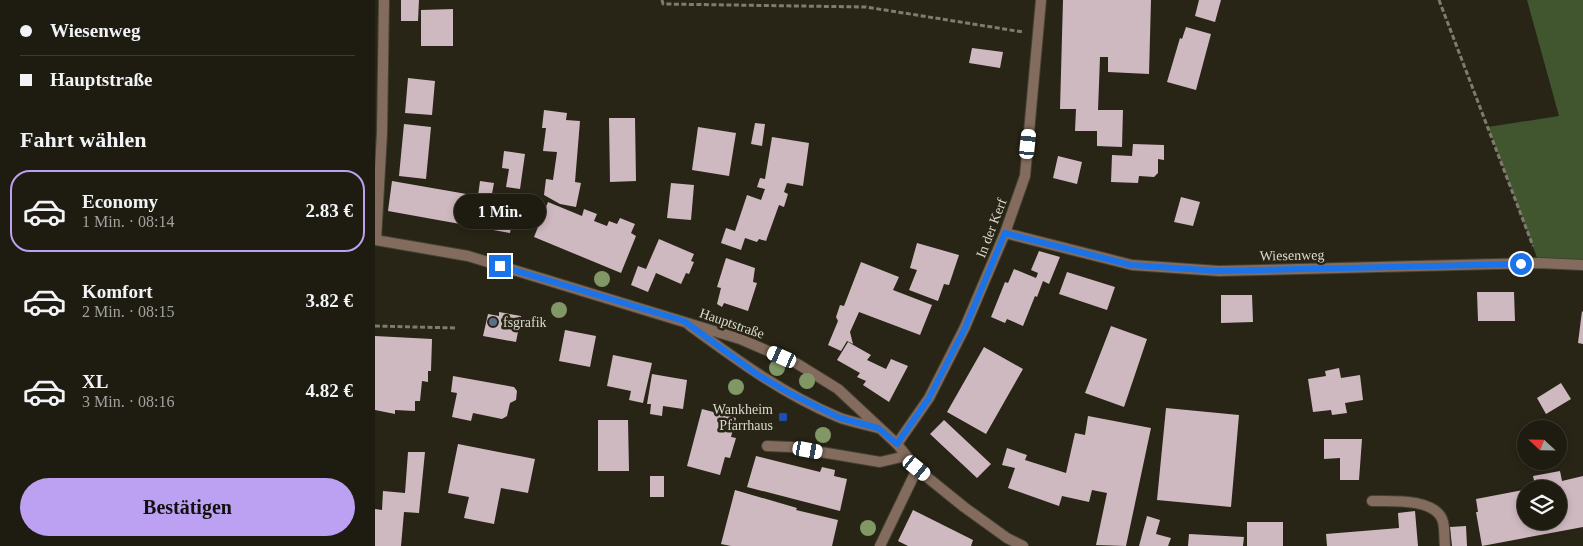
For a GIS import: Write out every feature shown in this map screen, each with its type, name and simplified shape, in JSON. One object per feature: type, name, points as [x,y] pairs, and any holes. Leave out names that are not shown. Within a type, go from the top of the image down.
[{"type":"street","points":[[375,240],[382,133],[384,0]]},
{"type":"street","name":"In der Kerf","points":[[897,444],[929,398],[965,328],[1005,233],[1025,176],[1041,0]]},
{"type":"street","name":"Wiesenweg","points":[[1005,233],[1131,265],[1219,271],[1539,263],[1583,265]]},
{"type":"street","name":"Hauptstraße","points":[[375,240],[468,256],[740,339],[796,363],[838,389],[897,444],[917,468],[971,512],[1007,538],[1023,546]]},
{"type":"street","points":[[684,321],[758,375],[791,394],[840,418],[878,428]]},
{"type":"street","points":[[767,446],[791,447],[879,462],[906,456]]},
{"type":"street","points":[[881,546],[917,468]]},
{"type":"street","points":[[1372,501],[1409,500],[1432,510],[1443,520],[1445,546]]},
{"type":"path","points":[[662,0],[663,4],[866,7],[1003,29]]},
{"type":"path","points":[[1439,0],[1539,263]]},
{"type":"path","points":[[375,326],[455,328]]},
{"type":"green space","points":[[1527,0],[1583,0],[1583,265],[1539,263],[1488,127],[1559,116]]},
{"type":"building","points":[[401,0],[419,0],[418,21],[401,21]]},
{"type":"building","points":[[1063,0],[1151,0],[1149,74],[1108,72],[1108,57],[1100,57],[1098,110],[1123,110],[1122,147],[1097,146],[1097,131],[1075,131],[1076,109],[1060,109]]},
{"type":"building","points":[[1199,0],[1221,0],[1215,22],[1195,16]]},
{"type":"building","points":[[453,9],[453,46],[421,46],[421,10]]},
{"type":"building","points":[[1186,27],[1211,34],[1196,90],[1167,82],[1180,38],[1182,39]]},
{"type":"building","points":[[972,48],[1003,52],[1000,68],[969,63]]},
{"type":"building","points":[[408,78],[435,81],[432,115],[405,113]]},
{"type":"building","points":[[544,110],[567,113],[566,120],[580,121],[575,182],[581,183],[576,207],[560,204],[544,195],[546,179],[553,180],[557,152],[543,151],[546,128],[542,128]]},
{"type":"building","points":[[609,118],[635,118],[636,181],[610,182]]},
{"type":"building","points":[[755,123],[765,124],[762,146],[751,144]]},
{"type":"building","points":[[404,124],[431,127],[426,179],[399,176]]},
{"type":"building","points":[[698,127],[736,133],[729,176],[692,170]]},
{"type":"building","points":[[772,137],[809,143],[803,186],[787,183],[784,192],[788,194],[784,207],[779,205],[766,241],[759,239],[757,242],[745,238],[741,250],[721,243],[726,228],[735,231],[747,195],[761,200],[765,189],[757,187],[760,178],[765,179]]},
{"type":"building","points":[[1133,144],[1164,145],[1164,160],[1158,159],[1158,173],[1154,177],[1139,176],[1138,183],[1111,182],[1112,155],[1132,156]]},
{"type":"building","points":[[504,151],[525,154],[520,189],[506,187],[509,169],[502,168]]},
{"type":"building","points":[[1058,156],[1082,162],[1077,184],[1053,178]]},
{"type":"building","points":[[392,181],[478,196],[480,181],[494,183],[491,199],[515,203],[510,233],[388,211]]},
{"type":"building","points":[[671,183],[694,185],[691,220],[667,218]]},
{"type":"building","points":[[1181,197],[1200,202],[1193,226],[1174,222]]},
{"type":"building","points":[[548,202],[582,216],[584,209],[597,214],[594,221],[607,226],[609,221],[617,224],[620,218],[635,224],[631,233],[636,236],[621,273],[534,237]]},
{"type":"building","points":[[659,239],[694,254],[691,261],[694,262],[689,274],[686,273],[681,284],[656,273],[648,292],[631,285],[638,266],[646,269]]},
{"type":"building","points":[[917,243],[959,255],[949,285],[944,284],[938,301],[909,290],[917,270],[910,268]]},
{"type":"building","points":[[1039,251],[1060,257],[1049,284],[1043,281],[1023,326],[1007,319],[1005,323],[991,317],[1005,282],[1008,283],[1014,269],[1036,278],[1038,273],[1031,270]]},
{"type":"building","points":[[726,258],[755,268],[753,282],[757,283],[748,311],[724,303],[722,307],[717,304],[721,288],[717,287]]},
{"type":"building","points":[[861,262],[899,277],[893,290],[932,305],[920,335],[859,312],[850,332],[853,344],[847,341],[841,351],[828,345],[838,321],[836,317],[840,305],[844,306]]},
{"type":"building","points":[[1067,272],[1115,287],[1107,310],[1059,294]]},
{"type":"building","points":[[1477,292],[1514,292],[1515,321],[1478,321]]},
{"type":"building","points":[[1221,295],[1252,295],[1253,322],[1221,323]]},
{"type":"building","points":[[499,312],[521,316],[516,342],[483,336],[488,314],[499,316]]},
{"type":"building","points":[[1583,312],[1583,344],[1578,343]]},
{"type":"building","points":[[1111,326],[1147,339],[1124,407],[1085,393]]},
{"type":"building","points":[[565,330],[596,336],[590,367],[559,361]]},
{"type":"building","points":[[375,336],[432,339],[431,371],[428,371],[428,382],[422,381],[420,401],[415,401],[415,411],[395,410],[395,414],[375,410]]},
{"type":"building","points":[[848,342],[871,355],[867,360],[886,369],[891,359],[908,366],[889,402],[863,385],[866,381],[857,377],[860,373],[837,360]]},
{"type":"building","points":[[984,347],[1023,369],[986,434],[947,412]]},
{"type":"building","points":[[613,355],[652,363],[643,403],[629,400],[631,391],[607,386]]},
{"type":"building","points":[[1339,368],[1341,378],[1360,375],[1363,400],[1345,403],[1347,413],[1332,415],[1331,410],[1313,412],[1308,379],[1326,376],[1325,371]]},
{"type":"building","points":[[652,374],[687,380],[683,409],[663,406],[662,416],[650,414],[651,404],[647,404]]},
{"type":"building","points":[[453,376],[514,387],[517,391],[516,400],[510,403],[507,416],[502,419],[473,413],[471,421],[452,417],[457,393],[451,392]]},
{"type":"building","points":[[1561,383],[1571,399],[1546,414],[1537,398]]},
{"type":"building","points":[[1166,408],[1239,415],[1231,507],[1157,500]]},
{"type":"building","points":[[702,409],[736,418],[731,437],[736,438],[730,458],[725,457],[720,475],[687,466]]},
{"type":"building","points":[[1088,416],[1151,428],[1126,546],[1096,545],[1107,493],[1092,490],[1089,502],[1062,496],[1059,506],[1008,488],[1015,468],[1002,465],[1007,448],[1027,455],[1025,460],[1066,473],[1075,433],[1085,435]]},
{"type":"building","points":[[598,420],[628,420],[629,471],[598,471]]},
{"type":"building","points":[[944,420],[991,464],[977,478],[930,434]]},
{"type":"building","points":[[1324,439],[1362,439],[1359,480],[1340,480],[1340,458],[1324,459]]},
{"type":"building","points":[[458,444],[535,459],[528,493],[501,488],[494,524],[464,518],[469,497],[448,493]]},
{"type":"building","points":[[408,452],[425,452],[419,513],[404,512],[401,546],[375,546],[375,509],[382,510],[383,491],[405,493]]},
{"type":"building","points":[[756,456],[820,472],[822,467],[835,470],[834,476],[847,479],[840,511],[747,487]]},
{"type":"building","points":[[1560,471],[1562,480],[1534,480],[1533,476]]},
{"type":"building","points":[[650,476],[664,476],[664,497],[650,497]]},
{"type":"building","points":[[1583,476],[1583,527],[1482,546],[1476,512],[1478,512],[1476,499],[1517,491],[1517,530],[1567,530],[1566,480]]},
{"type":"building","points":[[735,490],[797,508],[796,510],[838,520],[832,546],[731,546],[721,544]]},
{"type":"building","points":[[913,510],[973,540],[971,546],[908,546],[898,541]]},
{"type":"building","points":[[1415,511],[1418,546],[1327,546],[1326,534],[1399,528],[1398,513]]},
{"type":"building","points":[[1147,516],[1160,520],[1156,534],[1171,538],[1168,546],[1139,546]]},
{"type":"building","points":[[1247,522],[1283,522],[1283,546],[1247,546]]},
{"type":"building","points":[[1466,526],[1467,546],[1452,546],[1450,527]]},
{"type":"building","points":[[1189,534],[1244,537],[1243,546],[1188,546]]},
{"type":"place","name":"fsgrafik","points":[[493,322]]},
{"type":"place","name":"Wankheim Pfarrhaus","points":[[783,417]]},
{"type":"route","points":[[500,266],[684,321],[758,375],[791,394],[840,418],[878,428],[897,444],[929,398],[965,328],[1005,233],[1131,265],[1219,271],[1521,264]]}]
